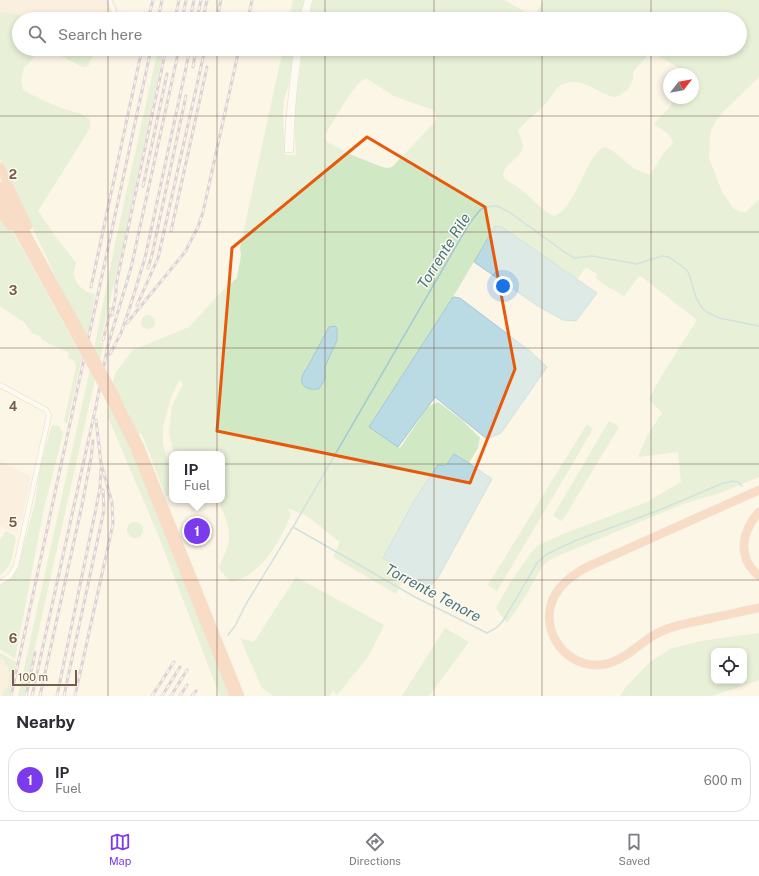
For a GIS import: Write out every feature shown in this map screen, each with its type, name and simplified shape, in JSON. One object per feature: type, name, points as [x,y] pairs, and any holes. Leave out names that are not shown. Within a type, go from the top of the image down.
[{"type":"highway","points":[[0,167],[34,238],[45,275]]},
{"type":"highway","points":[[0,186],[45,275]]},
{"type":"highway","points":[[0,198],[45,275],[143,454],[240,696]]},
{"type":"highway","points":[[0,212],[45,275]]},
{"type":"highway","points":[[115,402],[234,696]]},
{"type":"highway","points":[[759,490],[587,567],[577,573],[560,588],[554,596],[550,607],[550,621],[552,632],[557,642],[568,655],[581,663],[598,665],[612,662],[624,656],[659,632],[668,628],[759,608]]},
{"type":"highway","points":[[759,512],[747,528],[744,549],[749,565],[759,576]]},
{"type":"street","points":[[108,0],[114,12]]},
{"type":"street","points":[[304,12],[307,0]]},
{"type":"street","points":[[307,12],[310,0]]},
{"type":"street","points":[[295,56],[288,123],[287,150],[291,150],[291,121],[299,56]]},
{"type":"street","points":[[0,385],[46,410],[49,415],[16,566],[10,576],[0,582]]},
{"type":"highlighted area","points":[[367,137],[485,207],[515,369],[470,483],[217,431],[232,248]]},
{"type":"shaded area","points":[[0,0],[114,0],[119,12],[12,12],[12,14],[0,12]]},
{"type":"shaded area","points":[[0,461],[31,477],[22,520],[19,522],[17,533],[0,526]]},
{"type":"shaded area","points":[[0,653],[16,662],[9,696],[0,696]]},
{"type":"green space","points":[[293,0],[304,0],[301,12],[290,12]]},
{"type":"green space","points":[[313,0],[504,0],[525,12],[310,12]]},
{"type":"green space","points":[[544,0],[759,0],[759,77],[723,112],[716,121],[711,130],[709,158],[722,192],[733,208],[740,212],[746,212],[759,199],[759,477],[720,493],[683,504],[553,558],[543,565],[523,600],[507,623],[496,608],[510,583],[537,546],[563,534],[647,502],[681,482],[678,452],[638,457],[647,436],[662,413],[649,399],[697,320],[642,277],[639,276],[624,296],[603,284],[596,278],[597,274],[586,267],[577,279],[534,249],[495,226],[453,297],[369,427],[400,448],[428,407],[438,402],[462,420],[480,438],[478,448],[469,463],[454,454],[414,501],[384,557],[406,575],[396,594],[333,557],[340,542],[307,516],[287,508],[291,514],[287,525],[269,555],[253,572],[243,578],[232,582],[226,577],[219,568],[229,539],[227,522],[219,503],[225,503],[225,451],[173,451],[169,433],[172,406],[183,384],[179,380],[171,397],[163,427],[163,444],[169,468],[169,495],[166,497],[142,434],[137,433],[126,407],[112,384],[116,372],[133,350],[189,327],[225,288],[237,278],[241,255],[240,248],[281,56],[294,56],[288,88],[285,94],[283,119],[284,153],[286,155],[296,155],[294,117],[302,56],[647,56],[633,72],[633,80],[628,89],[619,96],[613,97],[577,82],[563,84],[556,89],[542,108],[518,130],[523,144],[522,150],[520,154],[506,167],[503,176],[522,190],[546,212],[555,216],[563,211],[570,202],[593,158],[599,150],[605,147],[613,151],[633,168],[650,175],[664,153],[673,143],[668,134],[654,124],[671,104],[699,104],[699,68],[678,68],[658,56],[747,56],[747,12],[537,12]],"holes":[[[366,78],[394,96],[433,110],[436,120],[434,123],[392,167],[382,167],[352,155],[327,142],[325,138],[326,133],[344,102],[361,81]]]},
{"type":"green space","points":[[0,12],[12,14],[12,56],[35,56],[24,67],[21,81],[23,90],[54,105],[81,114],[90,120],[90,128],[38,211],[76,263],[74,277],[78,284],[84,290],[95,294],[87,336],[64,294],[0,159]]},
{"type":"green space","points":[[62,56],[93,56],[89,65],[85,67],[80,66]]},
{"type":"green space","points":[[156,56],[163,56],[120,259],[100,342],[104,343],[100,360],[94,349],[115,244]]},
{"type":"green space","points":[[0,214],[14,234],[82,357],[67,424],[64,421],[76,367],[75,362],[68,358],[69,353],[44,341],[41,339],[42,337],[32,333],[24,322],[0,306]]},
{"type":"green space","points":[[145,315],[151,315],[155,319],[155,325],[151,329],[145,329],[141,325],[141,319]]},
{"type":"green space","points":[[90,369],[95,379],[24,696],[18,696]]},
{"type":"green space","points":[[109,404],[130,445],[230,696],[220,696],[159,537],[108,417]]},
{"type":"green space","points":[[609,421],[619,427],[562,521],[553,516]]},
{"type":"green space","points":[[587,424],[593,429],[497,591],[488,585]]},
{"type":"green space","points":[[52,425],[59,426],[63,433],[44,508],[15,659],[0,649],[0,584],[19,563],[35,504],[40,466]]},
{"type":"green space","points":[[132,522],[138,522],[143,527],[141,536],[138,538],[132,538],[127,533],[127,527]]},
{"type":"green space","points":[[6,531],[14,535],[16,541],[10,563],[0,575],[0,540]]},
{"type":"green space","points":[[296,577],[384,625],[368,657],[337,695],[333,691],[330,696],[274,696],[262,688],[240,638],[254,642]]},
{"type":"green space","points":[[445,628],[469,642],[429,696],[402,696]]},
{"type":"green space","points":[[759,633],[759,680],[712,696],[620,696],[626,687],[650,662],[670,649],[701,641]]},
{"type":"green space","points":[[0,653],[16,662],[9,696],[2,696],[4,689],[7,689],[11,672],[8,671],[8,666],[4,664],[5,660],[0,659]]},
{"type":"water","points":[[495,226],[502,227],[597,293],[576,321],[563,320],[538,306],[474,262]]},
{"type":"water","points":[[453,297],[460,298],[530,351],[547,367],[501,433],[487,439],[435,397],[398,447],[369,427]]},
{"type":"water","points":[[335,326],[337,328],[337,340],[325,367],[325,379],[319,389],[308,388],[302,384],[304,372],[329,327]]},
{"type":"water","points":[[454,454],[492,479],[439,576],[429,588],[406,575],[383,558],[414,501],[438,465],[445,466]]},
{"type":"waterway","name":"Torrente Rile","points":[[228,635],[235,626],[246,604],[293,527],[469,224],[480,210],[485,207],[497,206],[509,212],[575,258],[592,256],[637,264],[662,256],[669,257],[687,270],[696,298],[702,308],[707,312],[719,318],[759,326]]},
{"type":"waterway","name":"Torrente Tenore","points":[[293,527],[415,597],[487,633],[496,628],[503,621],[537,563],[547,554],[577,540],[657,511],[721,484],[732,481],[738,482],[742,486]]},
{"type":"railway","points":[[150,12],[153,0]]},
{"type":"railway","points":[[159,12],[162,0]]},
{"type":"railway","points":[[176,12],[179,0]]},
{"type":"railway","points":[[183,12],[186,0]]},
{"type":"railway","points":[[191,12],[194,0]]},
{"type":"railway","points":[[198,12],[201,0]]},
{"type":"railway","points":[[204,12],[207,0]]},
{"type":"railway","points":[[218,12],[221,0]]},
{"type":"railway","points":[[249,12],[252,0]]},
{"type":"railway","points":[[91,287],[140,56]]},
{"type":"railway","points":[[11,696],[149,56]]},
{"type":"railway","points":[[112,315],[116,285],[165,56]]},
{"type":"railway","points":[[32,696],[108,345],[131,268],[177,56]]},
{"type":"railway","points":[[110,354],[121,333],[145,258],[188,56]]},
{"type":"railway","points":[[193,67],[195,56]]},
{"type":"railway","points":[[137,305],[158,258],[203,56]]},
{"type":"railway","points":[[127,323],[185,252],[198,227],[203,212],[237,56]]},
{"type":"railway","points":[[171,231],[207,67]]},
{"type":"railway","points":[[143,186],[167,74]]},
{"type":"railway","points":[[148,268],[186,96]]},
{"type":"railway","points":[[103,340],[111,309]]},
{"type":"railway","points":[[75,696],[113,524],[112,503],[101,463],[96,420]]},
{"type":"railway","points":[[40,696],[82,505],[93,441]]},
{"type":"railway","points":[[57,696],[100,488],[101,469]]},
{"type":"railway","points":[[64,696],[104,510],[103,490]]},
{"type":"railway","points":[[26,696],[35,653]]},
{"type":"railway","points":[[152,696],[174,662]]},
{"type":"railway","points":[[162,696],[180,667]]},
{"type":"railway","points":[[171,696],[187,670]]},
{"type":"railway","points":[[180,696],[187,685]]},
{"type":"railway","points":[[192,696],[196,691]]},
{"type":"place","name":"IP","points":[[197,531]]}]
